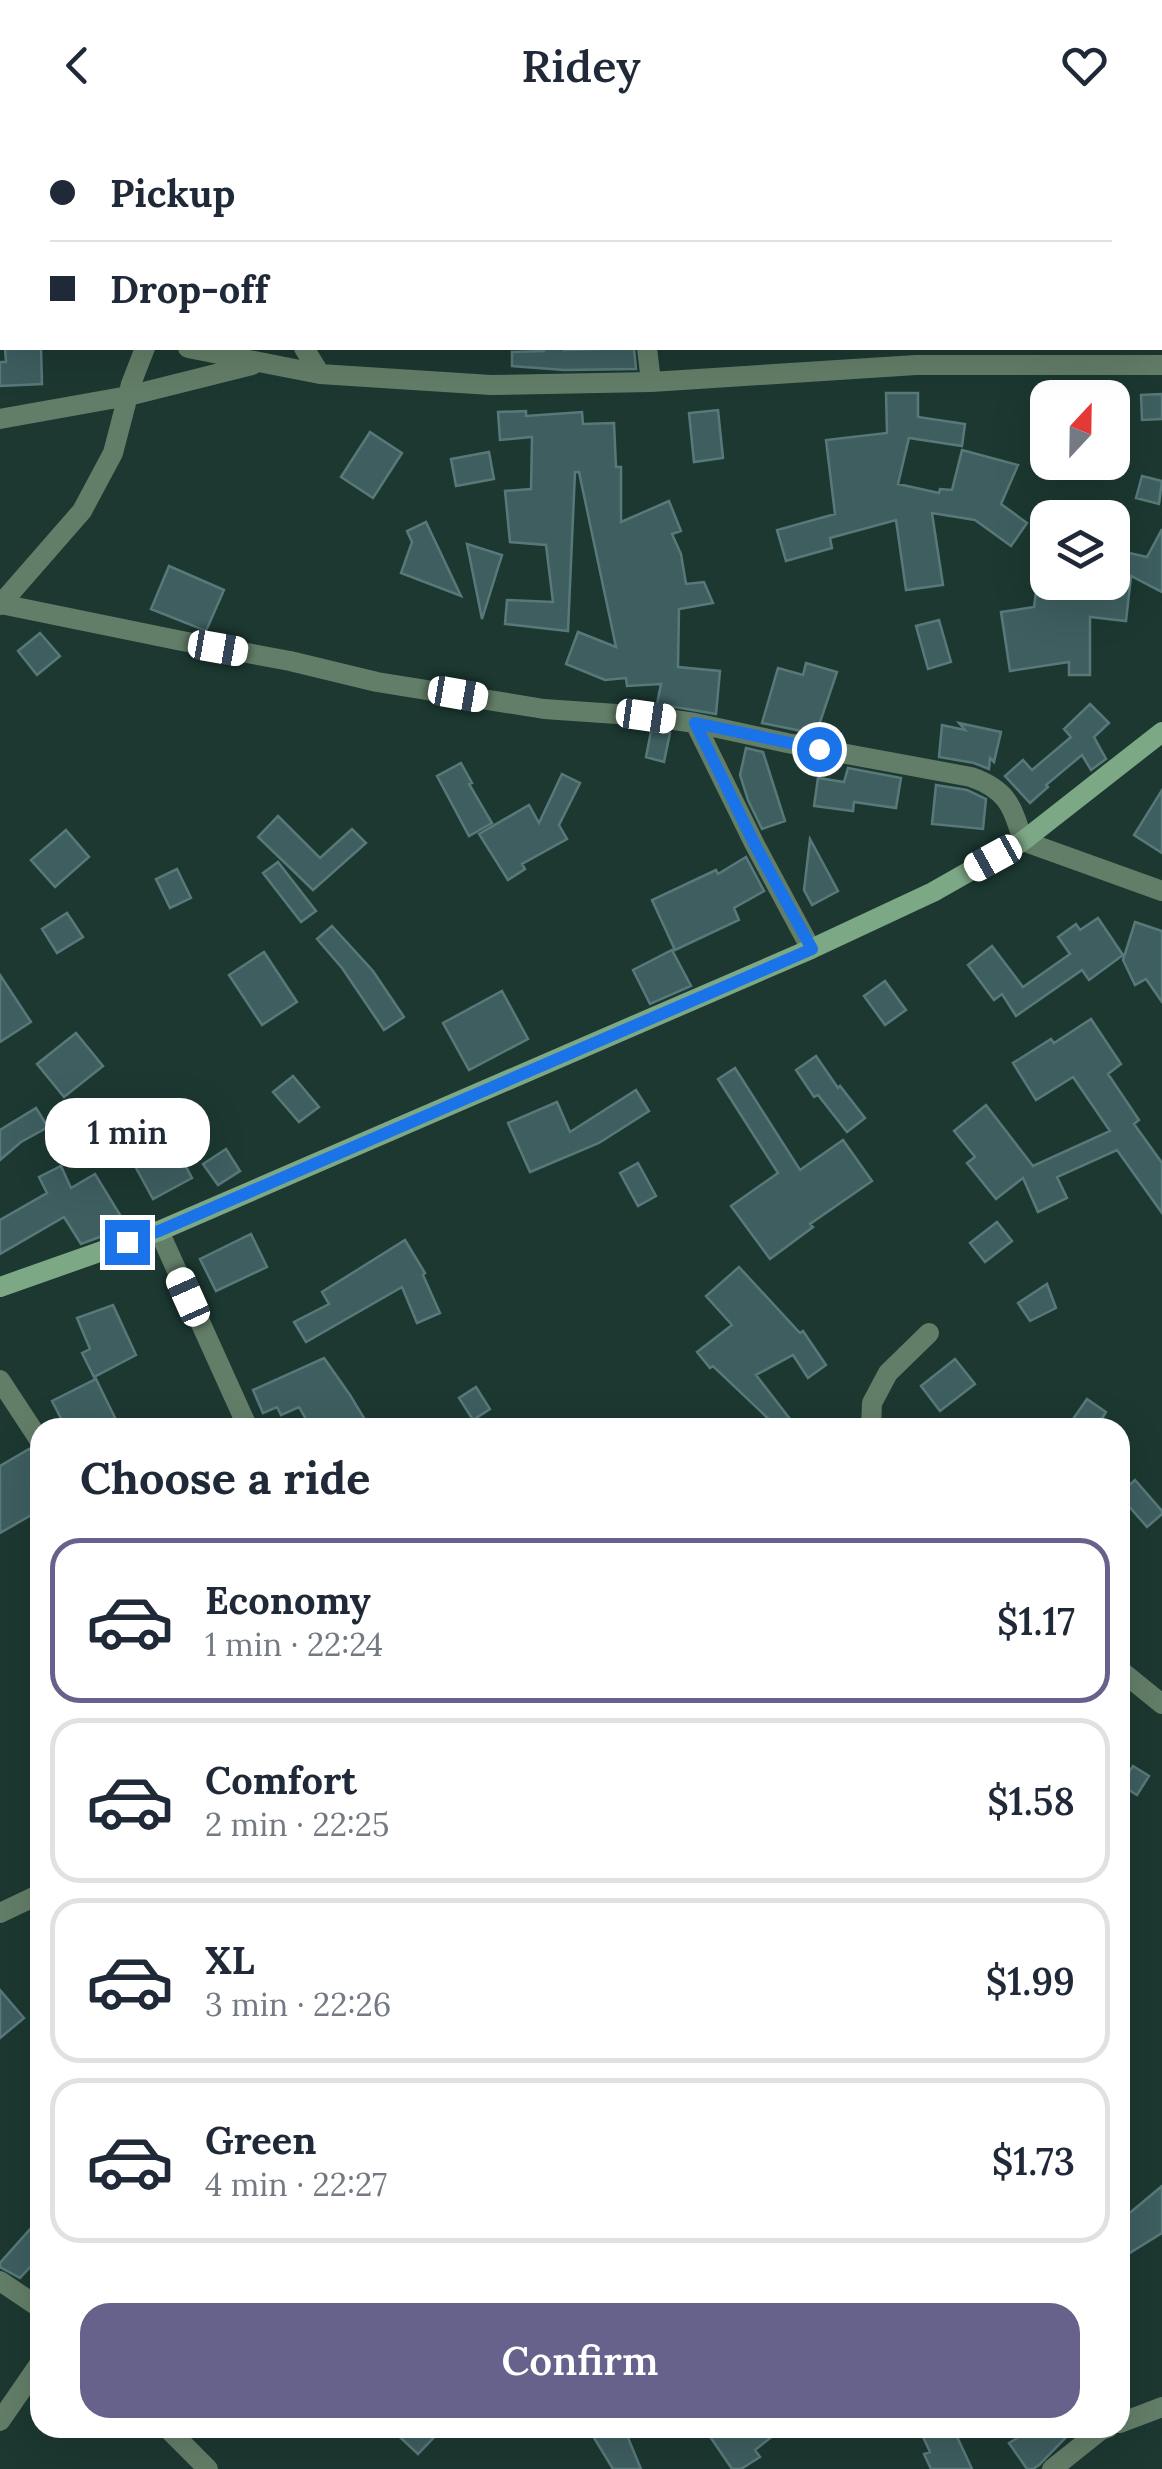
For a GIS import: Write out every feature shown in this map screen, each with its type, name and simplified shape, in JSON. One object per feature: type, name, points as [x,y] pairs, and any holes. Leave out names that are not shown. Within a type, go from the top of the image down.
[{"type":"street","points":[[144,350],[113,453],[82,511],[0,604],[377,682],[544,709],[695,723],[970,777],[992,784],[1005,796],[1023,841]]},
{"type":"street","points":[[198,350],[320,374],[490,385],[651,382],[916,365],[1162,365]]},
{"type":"street","points":[[305,350],[320,374]]},
{"type":"street","points":[[647,350],[651,382]]},
{"type":"street","points":[[0,419],[128,396],[260,362]]},
{"type":"street","points":[[695,723],[812,949]]},
{"type":"street","points":[[0,1287],[159,1231],[812,949],[933,892],[1023,841],[1162,732]]},
{"type":"street","points":[[1023,841],[1162,891]]},
{"type":"street","points":[[159,1231],[243,1418]]},
{"type":"street","points":[[871,1418],[872,1403],[888,1374],[930,1334]]},
{"type":"street","points":[[0,1380],[30,1426]]},
{"type":"street","points":[[1130,1678],[1162,1704]]},
{"type":"street","points":[[0,1913],[30,1899]]},
{"type":"street","points":[[0,2281],[30,2301]]},
{"type":"street","points":[[0,2420],[30,2377]]},
{"type":"street","points":[[1130,2418],[1162,2407]]},
{"type":"street","points":[[177,2438],[208,2469]]},
{"type":"street","points":[[1052,2469],[1090,2438]]},
{"type":"building","points":[[5,350],[41,350],[42,384],[0,386],[0,362],[6,362]]},
{"type":"building","points":[[634,350],[636,369],[512,366],[512,352]]},
{"type":"building","points":[[886,393],[918,393],[918,417],[965,424],[962,446],[909,438],[898,484],[939,493],[940,489],[952,490],[962,450],[1018,465],[1001,504],[1027,523],[1011,546],[975,520],[932,513],[943,585],[906,590],[896,520],[830,538],[832,548],[786,561],[777,530],[835,514],[826,440],[887,433]]},
{"type":"building","points":[[1162,394],[1162,419],[1142,420],[1141,395]]},
{"type":"building","points":[[718,410],[723,458],[694,462],[689,413]]},
{"type":"building","points":[[526,411],[526,416],[582,412],[583,424],[614,423],[616,467],[621,467],[621,522],[669,501],[681,531],[672,534],[681,554],[686,584],[704,582],[713,603],[679,609],[678,667],[720,671],[716,714],[657,704],[661,684],[627,686],[626,678],[605,680],[566,664],[578,632],[616,647],[579,472],[575,472],[568,631],[505,624],[507,600],[553,602],[546,545],[510,542],[505,491],[531,489],[532,437],[500,440],[498,412]]},
{"type":"building","points":[[370,432],[402,453],[373,498],[341,477]]},
{"type":"building","points":[[489,452],[494,479],[456,486],[451,459]]},
{"type":"building","points":[[1142,476],[1162,481],[1159,504],[1136,498]]},
{"type":"building","points":[[426,522],[461,596],[401,573],[412,542],[407,531]]},
{"type":"building","points":[[1162,529],[1162,592],[1131,576],[1130,585],[1130,553],[1147,557]]},
{"type":"building","points":[[467,544],[502,555],[482,619]]},
{"type":"building","points":[[169,566],[224,590],[206,631],[151,609]]},
{"type":"building","points":[[1035,600],[1128,600],[1126,621],[1090,617],[1090,675],[1069,675],[1069,662],[1010,671],[1001,612],[1034,607]]},
{"type":"building","points":[[939,620],[951,662],[928,669],[916,626]]},
{"type":"building","points":[[40,633],[60,656],[37,675],[18,651]]},
{"type":"building","points":[[806,663],[837,672],[816,734],[762,723],[778,668],[803,675]]},
{"type":"building","points":[[1090,704],[1109,723],[1094,737],[1106,759],[1091,770],[1082,755],[1030,803],[1005,776],[1023,760],[1032,770],[1071,737],[1064,729]]},
{"type":"building","points":[[959,723],[1001,732],[989,769],[939,757],[942,725],[965,730]]},
{"type":"building","points":[[651,731],[670,733],[664,762],[646,757]]},
{"type":"building","points":[[746,748],[763,752],[785,821],[762,829],[740,775]]},
{"type":"building","points":[[461,763],[492,823],[469,836],[437,776]]},
{"type":"building","points":[[848,768],[901,778],[896,808],[854,802],[853,811],[814,806],[818,778],[844,782]]},
{"type":"building","points":[[562,774],[580,783],[559,825],[567,839],[522,864],[525,869],[508,880],[479,834],[529,805],[539,823]]},
{"type":"building","points":[[936,785],[967,790],[986,799],[983,829],[932,824]]},
{"type":"building","points":[[1162,790],[1162,853],[1134,835]]},
{"type":"building","points":[[278,816],[320,858],[352,829],[366,843],[313,890],[258,837]]},
{"type":"building","points":[[66,830],[89,857],[55,887],[31,860]]},
{"type":"building","points":[[810,839],[838,891],[812,905],[804,890]]},
{"type":"building","points":[[746,857],[764,891],[734,908],[739,920],[675,950],[652,900],[716,870],[718,874]]},
{"type":"building","points":[[278,862],[316,911],[301,922],[263,873]]},
{"type":"building","points":[[177,869],[191,898],[170,908],[156,879]]},
{"type":"building","points":[[67,913],[83,937],[57,953],[42,929]]},
{"type":"building","points":[[1098,918],[1123,955],[1089,980],[1082,970],[1016,1016],[1002,994],[994,1000],[968,965],[992,946],[1023,987],[1070,954],[1058,937],[1076,924],[1080,930]]},
{"type":"building","points":[[1135,922],[1162,931],[1162,1002],[1146,979],[1135,985],[1123,960]]},
{"type":"building","points":[[332,926],[373,971],[404,1017],[384,1030],[317,939]]},
{"type":"building","points":[[672,950],[691,986],[650,1004],[633,970]]},
{"type":"building","points":[[264,952],[297,1002],[262,1025],[229,975]]},
{"type":"building","points":[[0,975],[31,1022],[0,1042]]},
{"type":"building","points":[[885,981],[906,1010],[885,1025],[864,996]]},
{"type":"building","points":[[502,991],[528,1039],[469,1070],[443,1023]]},
{"type":"building","points":[[1091,1019],[1121,1064],[1108,1074],[1139,1120],[1134,1124],[1162,1163],[1162,1213],[1117,1150],[1057,1177],[1067,1198],[1038,1212],[1023,1178],[996,1199],[967,1163],[975,1157],[954,1131],[986,1105],[1033,1166],[1110,1131],[1073,1077],[1036,1100],[1013,1063]]},
{"type":"building","points":[[76,1033],[103,1066],[64,1097],[37,1064]]},
{"type":"building","points":[[816,1056],[865,1118],[847,1132],[818,1095],[814,1097],[796,1070]]},
{"type":"building","points":[[735,1068],[800,1170],[843,1140],[872,1181],[810,1224],[813,1227],[770,1259],[731,1206],[778,1173],[718,1079]]},
{"type":"building","points":[[293,1076],[319,1107],[299,1122],[273,1092]]},
{"type":"building","points":[[636,1090],[649,1111],[599,1143],[530,1172],[508,1123],[557,1102],[570,1132]]},
{"type":"building","points":[[36,1108],[48,1127],[0,1160],[0,1130]]},
{"type":"building","points":[[162,1121],[192,1178],[153,1199],[122,1142]]},
{"type":"building","points":[[226,1149],[240,1171],[218,1185],[203,1164]]},
{"type":"building","points":[[638,1163],[656,1196],[638,1206],[620,1173]]},
{"type":"building","points":[[61,1166],[71,1188],[95,1174],[125,1223],[81,1244],[64,1217],[0,1254],[0,1220],[47,1193],[39,1177]]},
{"type":"building","points":[[997,1222],[1012,1241],[985,1262],[970,1243]]},
{"type":"building","points":[[251,1234],[267,1267],[216,1291],[200,1259]]},
{"type":"building","points":[[405,1240],[425,1273],[440,1313],[417,1323],[402,1287],[306,1342],[294,1322],[329,1304],[322,1292]]},
{"type":"building","points":[[739,1267],[800,1333],[803,1331],[826,1365],[808,1378],[793,1355],[756,1375],[789,1418],[768,1418],[697,1352],[732,1325],[706,1296]]},
{"type":"building","points":[[1047,1284],[1056,1308],[1030,1321],[1018,1303]]},
{"type":"building","points":[[113,1305],[136,1355],[94,1377],[82,1353],[90,1349],[77,1318]]},
{"type":"building","points":[[324,1358],[364,1418],[305,1418],[299,1407],[281,1415],[277,1407],[263,1413],[253,1390]]},
{"type":"building","points":[[955,1359],[975,1384],[940,1411],[921,1386]]},
{"type":"building","points":[[96,1379],[115,1418],[61,1418],[52,1401]]},
{"type":"building","points":[[476,1387],[490,1409],[472,1418],[459,1398]]},
{"type":"building","points":[[1087,1399],[1106,1412],[1102,1418],[1074,1418]]},
{"type":"building","points":[[30,1450],[30,1516],[0,1533],[0,1466]]},
{"type":"building","points":[[1135,1480],[1162,1511],[1147,1527],[1130,1507],[1130,1484]]},
{"type":"building","points":[[1133,1766],[1149,1776],[1137,1795],[1130,1791]]},
{"type":"building","points":[[0,1990],[24,2018],[0,2038]]},
{"type":"building","points":[[1162,2186],[1162,2233],[1130,2253],[1130,2213]]},
{"type":"building","points":[[30,2229],[30,2267],[20,2278],[0,2267]]},
{"type":"building","points":[[401,2438],[433,2438],[418,2454]]},
{"type":"building","points":[[594,2438],[628,2438],[641,2469],[613,2469]]},
{"type":"building","points":[[711,2438],[770,2438],[755,2450],[760,2457],[741,2469],[732,2469]]},
{"type":"building","points":[[924,2438],[958,2438],[972,2469],[931,2469],[924,2454],[930,2452]]},
{"type":"building","points":[[1017,2438],[1065,2438],[1033,2469],[1027,2469],[1009,2443]]},
{"type":"route","points":[[127,1242],[812,949],[695,723],[819,749]]}]
